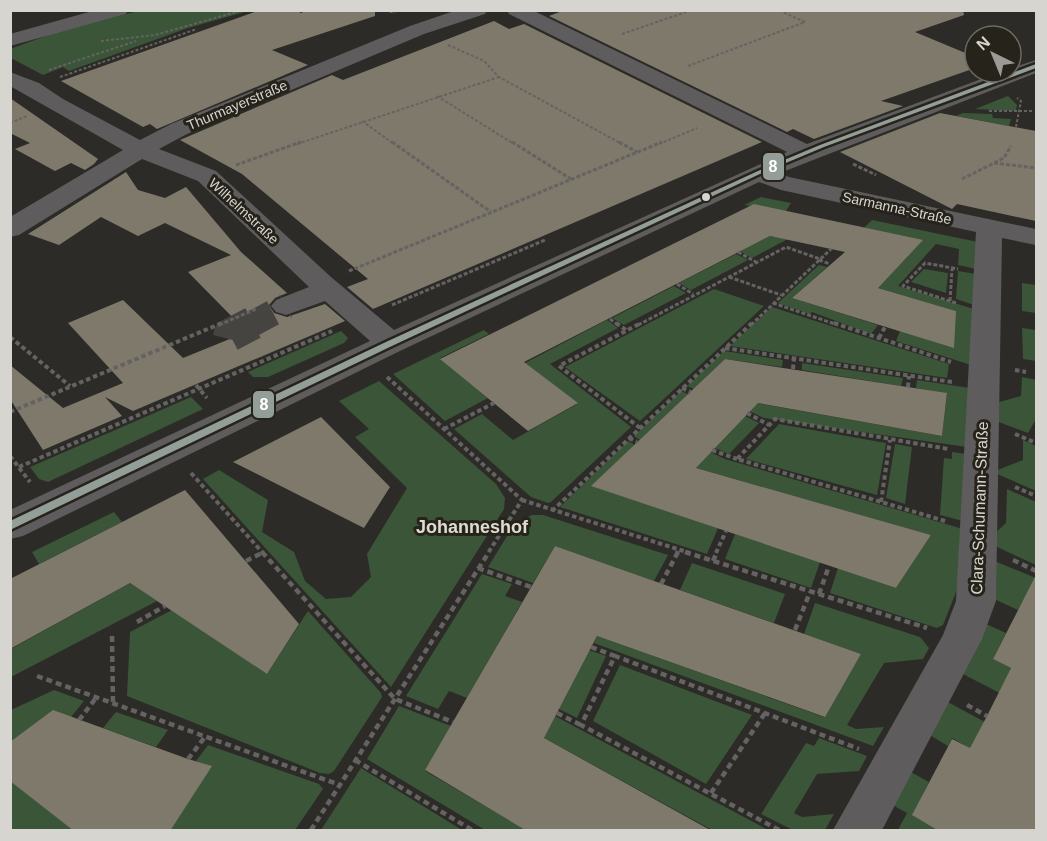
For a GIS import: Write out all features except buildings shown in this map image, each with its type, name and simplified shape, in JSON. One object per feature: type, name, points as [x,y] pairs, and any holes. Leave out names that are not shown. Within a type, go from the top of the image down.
[{"type":"street","points":[[10,40],[119,10]]},
{"type":"street","name":"Thurmayerstraße","points":[[10,229],[140,150],[226,108],[417,30],[478,10]]},
{"type":"street","points":[[516,10],[805,152]]},
{"type":"street","points":[[10,526],[391,343],[760,172],[805,152],[1036,66]]},
{"type":"street","name":"Wilhelmstraße","points":[[20,83],[140,150],[207,176],[325,286],[391,343]]},
{"type":"street","name":"Sarmanna-Straße","points":[[760,172],[781,183],[1036,237]]},
{"type":"street","name":"Clara-Schumann-Straße","points":[[857,831],[962,639],[976,601],[986,312],[970,271],[989,227]]},
{"type":"street","points":[[274,306],[325,286]]},
{"type":"path","points":[[20,83],[85,57],[243,10]]},
{"type":"path","points":[[680,10],[685,13]]},
{"type":"path","points":[[588,46],[692,10]]},
{"type":"path","points":[[655,78],[805,22],[777,10]]},
{"type":"path","points":[[20,83],[194,30],[197,31]]},
{"type":"path","points":[[417,30],[484,61],[499,76],[637,152]]},
{"type":"path","points":[[99,41],[126,41],[157,35]]},
{"type":"path","points":[[207,176],[362,121],[499,76]]},
{"type":"path","points":[[437,96],[572,179]]},
{"type":"path","points":[[1015,96],[1021,101],[1016,127]]},
{"type":"path","points":[[986,111],[1019,113],[1034,111]]},
{"type":"path","points":[[325,286],[491,212],[729,115]]},
{"type":"path","points":[[362,121],[491,212]]},
{"type":"path","points":[[962,179],[1004,158],[1011,146]]},
{"type":"path","points":[[993,163],[1036,168]]},
{"type":"path","points":[[640,428],[559,366],[786,247],[830,264]]},
{"type":"path","points":[[552,511],[831,249]]},
{"type":"path","points":[[738,252],[756,262]]},
{"type":"path","points":[[950,301],[970,271],[925,263],[903,286],[950,301],[986,312]]},
{"type":"path","points":[[729,277],[781,295]]},
{"type":"path","points":[[677,284],[694,295]]},
{"type":"path","points":[[393,305],[402,301]]},
{"type":"path","points":[[772,303],[879,338],[983,379]]},
{"type":"path","points":[[10,412],[274,306]]},
{"type":"path","points":[[610,319],[626,330]]},
{"type":"path","points":[[879,338],[885,327]]},
{"type":"path","points":[[19,467],[197,387],[334,330]]},
{"type":"path","points":[[10,337],[70,386]]},
{"type":"path","points":[[724,348],[909,376],[983,379]]},
{"type":"path","points":[[793,369],[794,358]]},
{"type":"path","points":[[383,373],[522,500],[962,639]]},
{"type":"path","points":[[908,387],[909,376]]},
{"type":"path","points":[[197,387],[210,401]]},
{"type":"path","points":[[681,388],[691,393]]},
{"type":"path","points":[[444,429],[494,403]]},
{"type":"path","points":[[747,413],[769,425]]},
{"type":"path","points":[[736,459],[775,419],[981,455]]},
{"type":"path","points":[[629,438],[637,442]]},
{"type":"path","points":[[881,502],[890,440]]},
{"type":"path","points":[[171,450],[395,699],[453,722]]},
{"type":"path","points":[[712,450],[980,531]]},
{"type":"path","points":[[10,456],[31,483]]},
{"type":"path","points":[[311,831],[522,500]]},
{"type":"path","points":[[713,561],[726,531]]},
{"type":"path","points":[[661,584],[678,550]]},
{"type":"path","points":[[246,561],[262,552]]},
{"type":"path","points":[[819,594],[829,566]]},
{"type":"path","points":[[478,568],[531,587]]},
{"type":"path","points":[[795,630],[810,592]]},
{"type":"path","points":[[137,622],[165,606]]},
{"type":"path","points":[[112,636],[113,704]]},
{"type":"path","points":[[591,647],[894,762]]},
{"type":"path","points":[[581,725],[615,656]]},
{"type":"path","points":[[37,676],[340,785]]},
{"type":"path","points":[[79,720],[96,698]]},
{"type":"path","points":[[557,713],[779,831]]},
{"type":"path","points":[[711,793],[765,714]]},
{"type":"path","points":[[189,759],[205,737]]},
{"type":"path","points":[[356,760],[472,831]]},
{"type":"green space","points":[[138,11],[248,11],[188,28],[69,71],[63,67],[43,75],[11,58],[10,49],[54,33]]},
{"type":"green space","points":[[1008,96],[1017,105],[1016,111],[975,109]]},
{"type":"green space","points":[[963,113],[992,114],[993,118],[1011,119],[1009,126],[957,116],[934,125]]},
{"type":"green space","points":[[761,197],[791,203],[786,211],[744,205]]},
{"type":"green space","points":[[872,220],[978,242],[976,269],[958,265],[959,249],[936,244],[898,286],[974,309],[971,365],[896,341],[900,331],[956,311],[878,288],[864,228]]},
{"type":"green space","points":[[770,236],[788,239],[752,258],[740,251]]},
{"type":"green space","points":[[736,254],[748,260],[691,290],[679,283]]},
{"type":"green space","points":[[819,265],[827,267],[792,298],[878,325],[871,334],[812,312],[810,314],[778,303]]},
{"type":"green space","points":[[924,269],[948,273],[946,293],[911,282]]},
{"type":"green space","points":[[958,271],[976,274],[974,305],[956,299]]},
{"type":"green space","points":[[1022,283],[1036,285],[1036,313],[1022,311]]},
{"type":"green space","points":[[674,286],[686,293],[624,325],[612,318]]},
{"type":"green space","points":[[714,289],[764,306],[640,421],[565,367]]},
{"type":"green space","points":[[772,307],[949,364],[947,378],[730,346]]},
{"type":"green space","points":[[607,320],[618,328],[550,364],[631,427],[551,502],[531,497],[454,429],[482,414],[513,440],[577,404],[525,363]]},
{"type":"green space","points":[[1022,328],[1036,330],[1036,361],[1023,359]]},
{"type":"green space","points":[[484,330],[489,334],[440,358],[488,398],[445,421],[393,374]]},
{"type":"green space","points":[[341,331],[348,338],[344,343],[268,377],[253,377],[248,372]]},
{"type":"green space","points":[[724,351],[783,360],[782,367],[725,359],[694,389],[687,386]]},
{"type":"green space","points":[[802,363],[903,378],[901,386],[802,370]]},
{"type":"green space","points":[[1022,377],[1036,380],[1036,419],[1028,433],[996,421],[996,403],[1021,396]]},
{"type":"green space","points":[[917,380],[970,388],[967,447],[764,418],[749,411],[757,403],[942,436],[947,394],[916,388]]},
{"type":"green space","points":[[379,381],[496,484],[505,498],[504,509],[391,687],[203,479],[219,470],[268,500],[262,532],[294,552],[305,581],[326,599],[351,597],[371,577],[367,554],[407,488],[355,437],[369,429],[339,401]]},
{"type":"green space","points":[[681,391],[688,394],[640,440],[634,436]]},
{"type":"green space","points":[[191,397],[203,409],[48,482],[39,479],[30,467]]},
{"type":"green space","points":[[745,416],[759,423],[729,454],[715,448]]},
{"type":"green space","points":[[779,424],[886,443],[877,495],[746,459]]},
{"type":"green space","points":[[1023,440],[1036,446],[1036,491],[995,473],[995,471],[1023,460]]},
{"type":"green space","points":[[628,441],[635,445],[592,486],[718,528],[707,554],[560,507]]},
{"type":"green space","points":[[895,444],[912,447],[905,504],[886,498]]},
{"type":"green space","points":[[710,452],[725,459],[963,529],[958,587],[943,625],[937,628],[830,593],[838,568],[896,588],[931,535],[696,468]]},
{"type":"green space","points":[[952,452],[966,454],[963,521],[940,515],[944,458],[952,459]]},
{"type":"green space","points":[[1007,489],[1036,502],[1036,565],[993,545],[993,535],[1006,523]]},
{"type":"green space","points":[[114,512],[122,522],[39,564],[32,552]]},
{"type":"green space","points":[[532,515],[543,515],[668,555],[654,581],[555,546],[533,583],[488,567],[515,523]]},
{"type":"green space","points":[[735,534],[820,562],[811,588],[725,559]]},
{"type":"green space","points":[[992,560],[1036,578],[1036,605],[1024,599],[1018,610],[992,598]]},
{"type":"green space","points":[[692,563],[785,594],[774,623],[680,590]]},
{"type":"green space","points":[[482,574],[512,584],[505,596],[522,602],[467,698],[449,691],[438,709],[406,696]]},
{"type":"green space","points":[[130,583],[157,601],[11,677],[11,649]]},
{"type":"green space","points":[[815,603],[920,637],[929,648],[923,659],[884,663],[847,725],[856,729],[884,727],[873,746],[594,643],[597,636],[824,717],[861,654],[804,634]]},
{"type":"green space","points":[[172,610],[267,674],[308,611],[381,693],[382,697],[334,771],[329,774],[320,773],[127,696],[130,632]]},
{"type":"green space","points":[[986,624],[1006,633],[993,659],[1031,678],[1019,703],[961,673]]},
{"type":"green space","points":[[589,650],[606,656],[577,718],[559,709]]},
{"type":"green space","points":[[620,665],[752,715],[706,784],[593,721]]},
{"type":"green space","points":[[54,690],[84,701],[71,717],[11,742],[11,710]]},
{"type":"green space","points":[[946,701],[1005,733],[992,761],[952,738],[948,746],[928,734]]},
{"type":"green space","points":[[399,706],[451,726],[425,771],[527,830],[485,830],[367,759]]},
{"type":"green space","points":[[116,712],[168,730],[156,747],[103,728]]},
{"type":"green space","points":[[555,716],[768,830],[712,830],[544,738]]},
{"type":"green space","points":[[819,738],[867,756],[859,771],[817,774],[794,813],[802,817],[834,814],[825,830],[793,830],[761,814],[806,743],[814,746]]},
{"type":"green space","points":[[208,745],[319,784],[323,789],[295,830],[170,830],[210,767],[196,761]]},
{"type":"green space","points":[[361,768],[462,830],[321,830]]},
{"type":"green space","points":[[909,771],[929,782],[913,815],[939,830],[898,830],[907,813],[891,804]]},
{"type":"green space","points":[[11,781],[74,830],[11,830]]},
{"type":"tunnel","points":[[250,325],[286,306]]},
{"type":"tunnel","points":[[229,339],[230,335],[253,323]]},
{"type":"transit line","name":"8","points":[[10,526],[391,343],[760,172],[822,146],[1036,66]]},
{"type":"district","name":"Johanneshof","points":[[472,527]]}]
